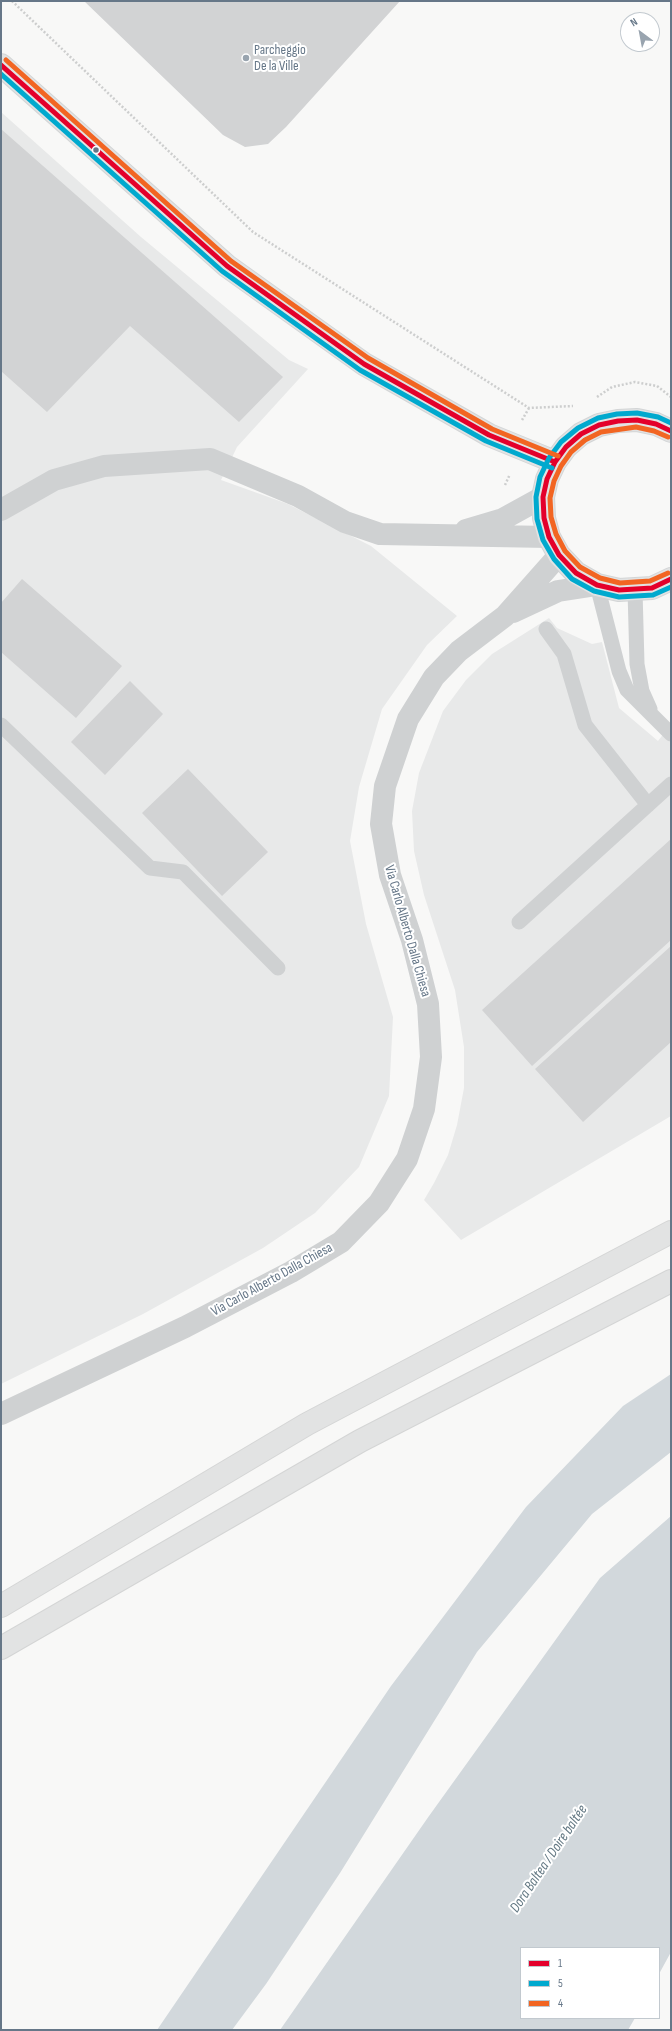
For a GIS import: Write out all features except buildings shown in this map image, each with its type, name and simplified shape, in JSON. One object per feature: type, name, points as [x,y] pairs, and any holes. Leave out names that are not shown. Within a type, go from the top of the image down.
[{"type":"main road","points":[[1,65],[227,266],[364,364],[489,435],[508,441],[555,462]]},
{"type":"main road","points":[[670,582],[652,588],[619,590],[597,585],[576,573],[554,546],[544,518],[544,497],[547,479],[555,462],[566,447],[581,434],[598,426],[618,421],[637,420],[656,424],[671,432]]},
{"type":"main road","points":[[1,1606],[307,1424],[671,1232]]},
{"type":"main road","points":[[1,1648],[360,1441],[671,1282]]},
{"type":"street","points":[[1,510],[54,480],[104,466],[210,460],[298,496],[345,522],[380,534],[442,537],[554,546]]},
{"type":"street","points":[[442,537],[503,519],[544,497]]},
{"type":"street","name":"Via Carlo Alberto Dalla Chiesa","points":[[505,616],[554,546]]},
{"type":"street","name":"Via Carlo Alberto Dalla Chiesa","points":[[1,1414],[185,1327],[291,1272],[341,1242],[379,1203],[407,1159],[424,1109],[431,1057],[428,1004],[412,940],[390,875],[380,824],[385,786],[408,719],[434,677],[458,651],[505,616],[558,591],[597,585]]},
{"type":"lane","points":[[597,585],[619,671],[627,690],[654,719],[671,734]]},
{"type":"lane","points":[[635,590],[637,664],[642,691],[654,719]]},
{"type":"lane","points":[[546,629],[564,654],[585,726],[648,805]]},
{"type":"lane","points":[[1,725],[150,868],[183,872],[278,968]]},
{"type":"lane","points":[[519,922],[671,784]]},
{"type":"path","points":[[12,1],[252,232],[529,408],[575,406]]},
{"type":"path","points":[[594,398],[612,387],[635,382],[657,386],[671,397]]},
{"type":"path","points":[[503,519],[497,500],[510,474],[495,462],[529,408]]},
{"type":"shaded area","points":[[1,112],[141,237],[289,360],[308,369],[237,447],[221,480],[288,504],[371,546],[457,616],[427,645],[382,709],[359,787],[350,841],[366,924],[393,1017],[389,1096],[359,1167],[315,1213],[263,1248],[143,1314],[1,1384]]},
{"type":"shaded area","points":[[549,618],[557,628],[592,644],[602,642],[619,708],[658,741],[671,724],[671,1116],[461,1240],[424,1200],[448,1155],[457,1125],[464,1088],[464,1047],[455,990],[424,895],[414,851],[412,811],[419,773],[443,711],[466,680],[492,654]]},
{"type":"water","points":[[671,1374],[671,1452],[592,1514],[477,1652],[340,1873],[266,1984],[232,2030],[157,2030],[391,1686],[526,1507],[623,1406]]},
{"type":"water","name":"Dora Baltea / Doire baltée","points":[[671,1516],[671,1952],[660,1972],[660,1947],[520,1947],[520,2019],[634,2019],[628,2030],[280,2030],[429,1816],[600,1578]]},
{"type":"transit line","name":"4","points":[[6,60],[231,261],[368,358],[492,429],[558,456]]},
{"type":"transit line","name":"1","points":[[1,65],[227,266],[364,364],[489,435],[555,462]]},
{"type":"transit line","name":"5","points":[[1,74],[222,271],[360,370],[486,441],[552,468]]},
{"type":"transit line","name":"5","points":[[671,423],[658,417],[637,413],[617,414],[598,418],[578,428],[561,442],[549,458],[540,477],[536,497],[537,519],[543,540],[554,559],[572,579],[594,591],[619,597],[653,595],[671,587]]},
{"type":"transit line","name":"1","points":[[671,431],[656,424],[637,420],[618,421],[599,425],[581,434],[566,447],[555,462],[547,479],[543,497],[544,518],[549,537],[559,555],[576,573],[597,585],[619,590],[652,588],[671,579]]},
{"type":"transit line","name":"4","points":[[668,437],[654,431],[636,427],[601,432],[585,440],[571,452],[561,466],[554,481],[550,498],[551,517],[556,534],[565,551],[580,567],[600,578],[620,583],[650,581],[668,573]]},
{"type":"place","name":"Parcheggio De la Ville","points":[[246,58]]}]
